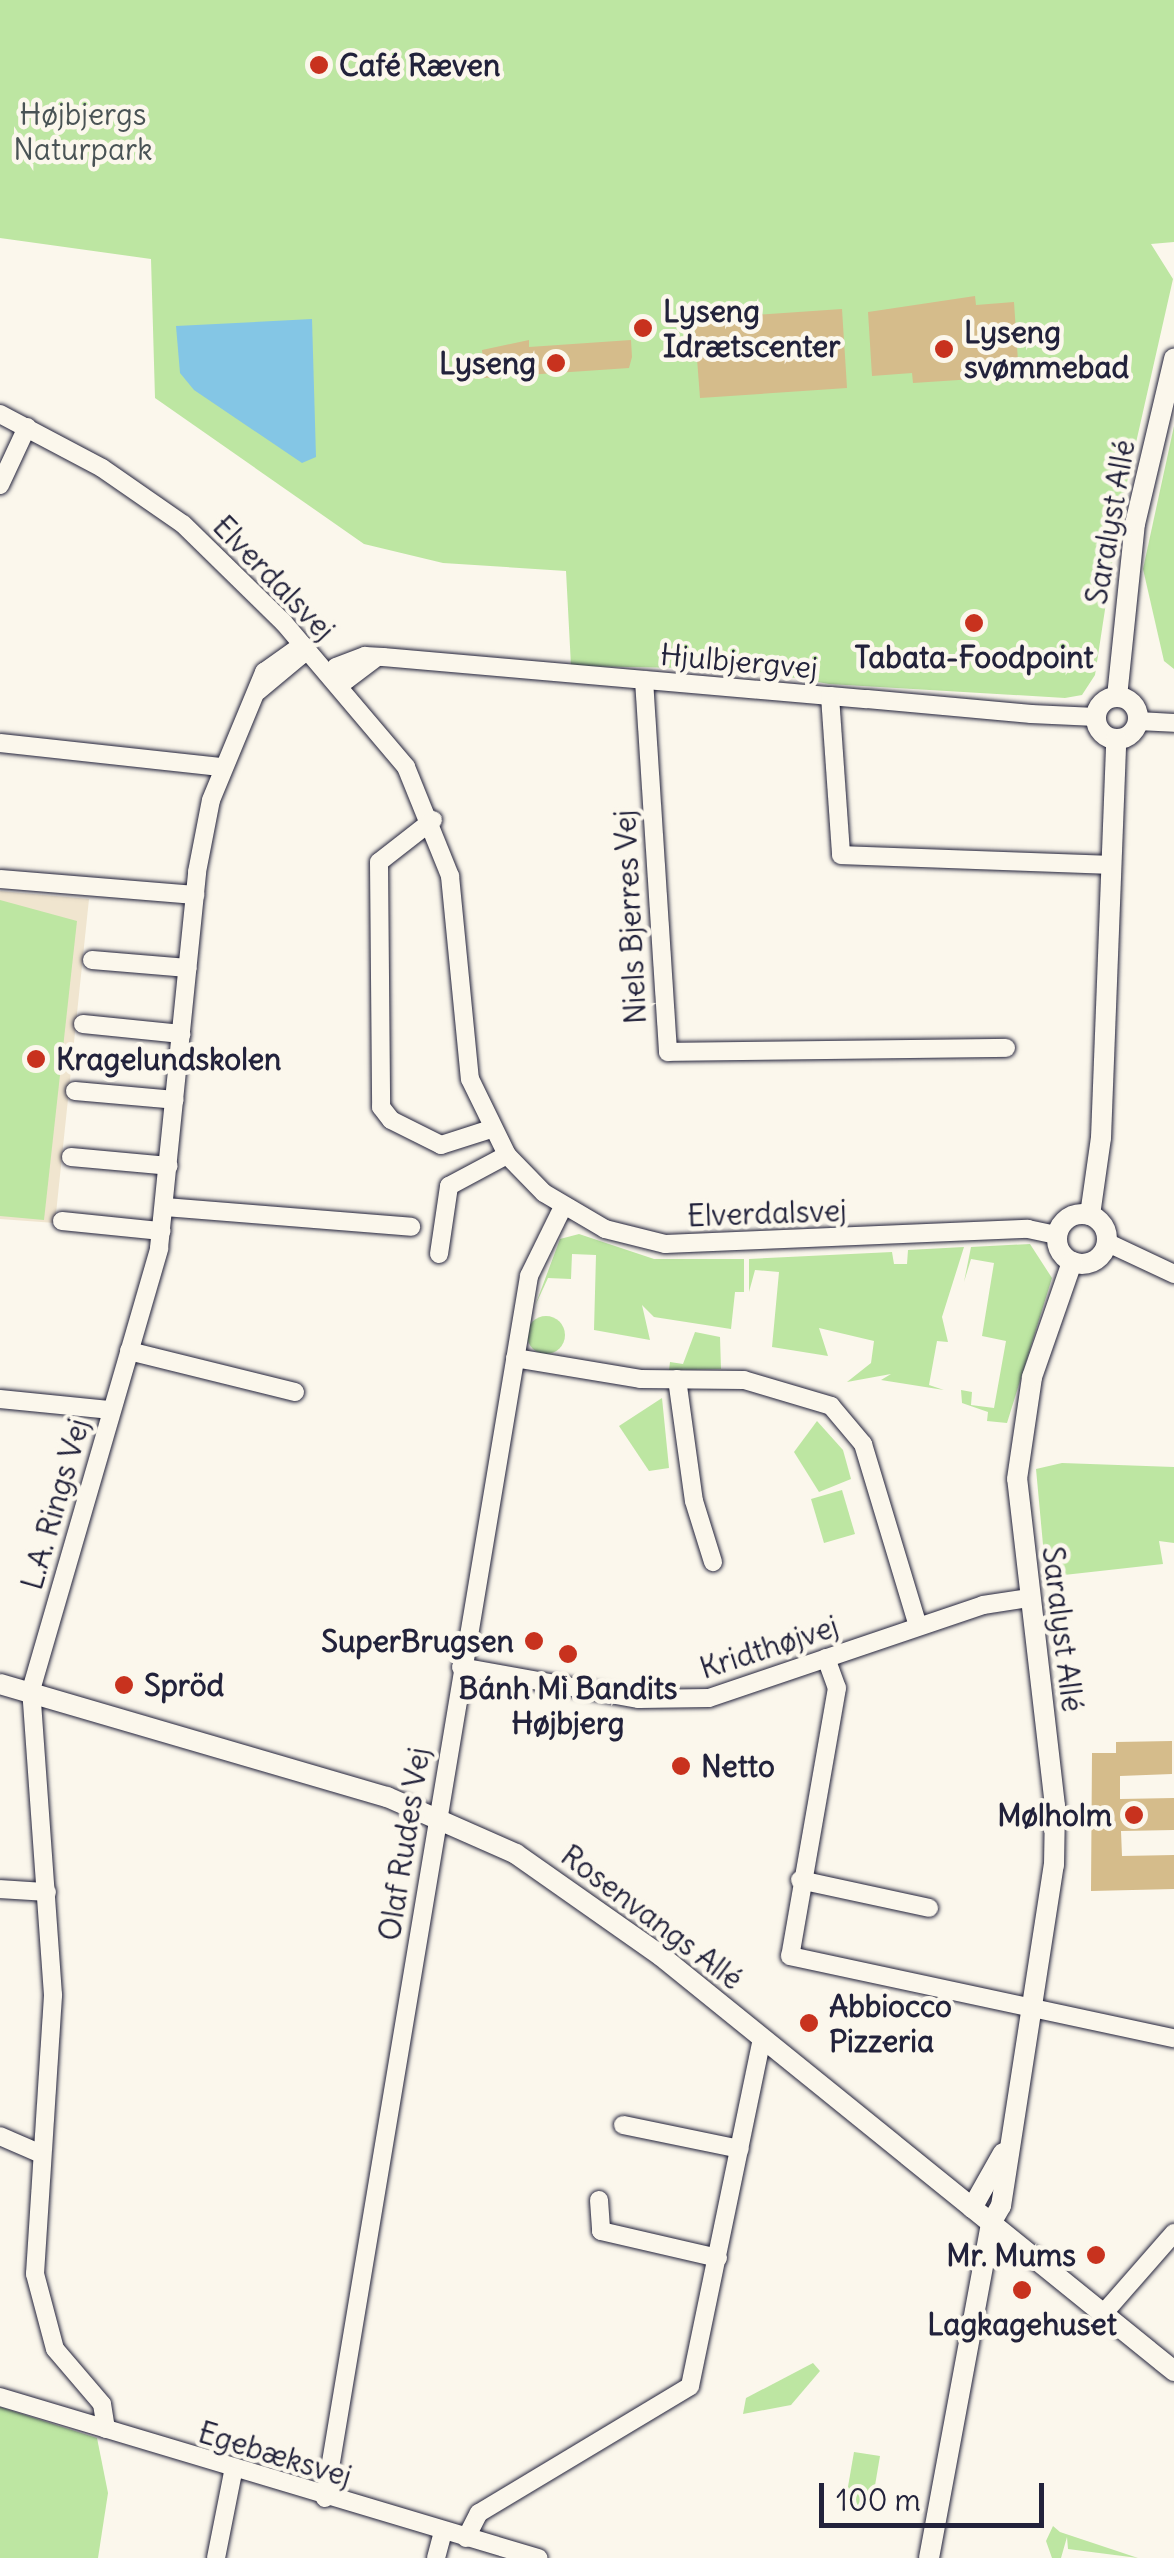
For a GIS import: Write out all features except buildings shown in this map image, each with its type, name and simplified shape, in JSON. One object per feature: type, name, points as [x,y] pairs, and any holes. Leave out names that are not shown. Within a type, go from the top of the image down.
[{"type":"street","name":"Saralyst Allé","points":[[1117,696],[1135,524],[1174,359]]},
{"type":"street","name":"Elverdalsvej","points":[[0,414],[182,524],[302,644],[387,740],[433,820],[453,896],[464,1048],[492,1130],[508,1155],[563,1207],[605,1229],[665,1244],[1028,1229],[1057,1235]]},
{"type":"street","points":[[0,485],[27,427]]},
{"type":"street","name":"L.A. Rings Vej","points":[[106,2428],[102,2404],[55,2348],[41,2310],[33,2234],[53,1995],[31,1690],[161,1232],[194,896],[221,767],[264,672],[302,644]]},
{"type":"street","name":"Hjulbjergvej","points":[[334,680],[346,680],[377,657],[1096,716]]},
{"type":"street","name":"Niels Bjerres Vej","points":[[644,680],[668,1052],[1006,1048]]},
{"type":"street","points":[[830,696],[842,855],[1112,865]]},
{"type":"street","points":[[1116,739],[1104,734],[1096,716],[1117,696],[1134,704],[1138,721]]},
{"type":"street","points":[[1174,724],[1138,721],[1116,739],[1101,1138],[1090,1215],[1106,1242],[1174,1274]]},
{"type":"street","points":[[0,742],[221,767]]},
{"type":"street","points":[[433,820],[379,862],[381,1107],[390,1120],[441,1145],[492,1130]]},
{"type":"street","points":[[0,878],[194,896]]},
{"type":"street","points":[[92,960],[188,968]]},
{"type":"street","points":[[84,1024],[182,1034]]},
{"type":"street","points":[[75,1091],[175,1100]]},
{"type":"street","points":[[438,1254],[448,1186],[508,1155]]},
{"type":"street","points":[[71,1157],[169,1166]]},
{"type":"street","points":[[165,1206],[411,1226]]},
{"type":"street","name":"Olaf Rudes Vej","points":[[326,2498],[460,1668],[529,1276],[563,1207]]},
{"type":"street","points":[[1090,1215],[1072,1216],[1057,1235],[1072,1262],[1090,1262],[1106,1242]]},
{"type":"street","points":[[62,1220],[161,1232]]},
{"type":"street","name":"Saralyst Allé","points":[[929,2558],[991,2223],[1001,2206],[1004,2151],[1055,1825],[1018,1479],[1021,1432],[1072,1262]]},
{"type":"street","points":[[129,1351],[295,1392]]},
{"type":"street","points":[[515,1358],[784,1388],[842,1414],[863,1444],[918,1626]]},
{"type":"street","points":[[677,1379],[694,1501],[713,1562]]},
{"type":"street","points":[[0,1398],[111,1410]]},
{"type":"street","name":"Kridthøjvej","points":[[460,1668],[686,1700],[918,1626],[1029,1598]]},
{"type":"street","points":[[826,1658],[838,1688],[787,1949],[797,1960],[1174,2038]]},
{"type":"street","name":"Rosenvangs Allé","points":[[0,1684],[31,1690],[437,1816],[565,1884],[1174,2372]]},
{"type":"street","points":[[800,1880],[929,1908]]},
{"type":"street","points":[[0,1889],[47,1892]]},
{"type":"street","points":[[466,2538],[479,2513],[690,2386],[762,2039]]},
{"type":"street","points":[[623,2125],[740,2149]]},
{"type":"street","points":[[0,2136],[38,2153]]},
{"type":"street","name":"Saralyst Allé","points":[[972,2208],[1004,2151]]},
{"type":"street","points":[[599,2200],[600,2231],[718,2258]]},
{"type":"street","points":[[1103,2314],[1174,2233]]},
{"type":"street","name":"Egebæksvej","points":[[0,2397],[26,2411],[106,2428],[234,2472],[538,2558]]},
{"type":"street","points":[[216,2558],[234,2472]]},
{"type":"street","points":[[436,2558],[444,2532]]},
{"type":"shaded area","name":"Kragelundskolen","points":[[0,891],[89,899],[55,1223],[0,1219]]},
{"type":"green space","name":"Lyseng Idrætscenter","points":[[0,0],[1174,0],[1174,242],[1151,244],[1173,279],[1119,518],[1095,675],[1082,695],[1065,698],[829,684],[743,669],[571,666],[566,571],[443,563],[364,544],[155,398],[151,259],[0,238]]},
{"type":"green space","points":[[1174,426],[1174,669],[1164,661],[1143,569]]},
{"type":"green space","name":"Kragelundskolen","points":[[0,900],[77,921],[44,1220],[0,1216]]},
{"type":"green space","points":[[579,1234],[654,1259],[744,1259],[744,1292],[735,1292],[731,1329],[654,1317],[642,1305],[650,1340],[594,1330],[596,1255],[572,1254],[571,1279],[548,1278],[535,1306],[560,1239]]},
{"type":"green space","points":[[1030,1244],[1052,1278],[1007,1423],[987,1421],[988,1412],[962,1403],[961,1390],[972,1392],[971,1405],[994,1408],[1006,1341],[982,1336],[994,1263],[971,1259],[964,1282],[971,1247]]},
{"type":"green space","points":[[964,1247],[942,1317],[948,1342],[937,1341],[929,1385],[944,1390],[881,1380],[891,1374],[847,1382],[871,1363],[874,1341],[819,1328],[828,1356],[772,1347],[779,1272],[755,1270],[749,1292],[749,1259],[892,1252],[894,1264],[907,1264],[908,1250]]},
{"type":"green space","points":[[546,1316],[560,1321],[565,1335],[560,1349],[546,1354],[532,1349],[527,1335],[532,1321]]},
{"type":"green space","points":[[695,1332],[720,1337],[721,1369],[669,1370],[670,1362],[683,1364]]},
{"type":"green space","points":[[662,1398],[669,1468],[649,1471],[619,1426]]},
{"type":"green space","points":[[817,1421],[843,1450],[851,1479],[819,1492],[794,1452]]},
{"type":"green space","points":[[1062,1463],[1174,1467],[1174,1543],[1159,1541],[1163,1564],[1046,1577],[1036,1469]]},
{"type":"green space","points":[[842,1490],[855,1534],[824,1543],[811,1499]]},
{"type":"green space","points":[[813,2363],[820,2371],[791,2405],[743,2414],[746,2398]]},
{"type":"green space","points":[[0,2407],[97,2438],[108,2493],[98,2558],[0,2558]]},
{"type":"green space","points":[[854,2452],[880,2456],[871,2509],[845,2504]]},
{"type":"green space","points":[[1053,2526],[1060,2532],[1138,2558],[1068,2549],[1067,2537],[1061,2558],[1052,2558],[1046,2541]]},
{"type":"water","points":[[312,319],[316,457],[302,463],[194,390],[180,373],[176,326]]},
{"type":"place","name":"Café Ræven","points":[[319,65]]},
{"type":"place","name":"Lyseng Idrætscenter","points":[[643,328]]},
{"type":"place","name":"Lyseng svømmebad","points":[[944,349]]},
{"type":"place","name":"Lyseng","points":[[556,363]]},
{"type":"place","name":"Tabata-Foodpoint","points":[[974,623]]},
{"type":"place","name":"Kragelundskolen","points":[[36,1059]]},
{"type":"place","name":"SuperBrugsen","points":[[534,1641]]},
{"type":"place","name":"Bánh Mì Bandits Højbjerg","points":[[568,1654]]},
{"type":"place","name":"Spröd","points":[[124,1685]]},
{"type":"place","name":"Netto","points":[[681,1766]]},
{"type":"place","name":"Mølholm","points":[[1134,1815]]},
{"type":"place","name":"Abbiocco Pizzeria","points":[[809,2023]]},
{"type":"place","name":"Mr. Mums","points":[[1096,2255]]},
{"type":"place","name":"Lagkagehuset","points":[[1022,2290]]},
{"type":"park label","name":"Højbjergs Naturpark","points":[[83,131]]}]
